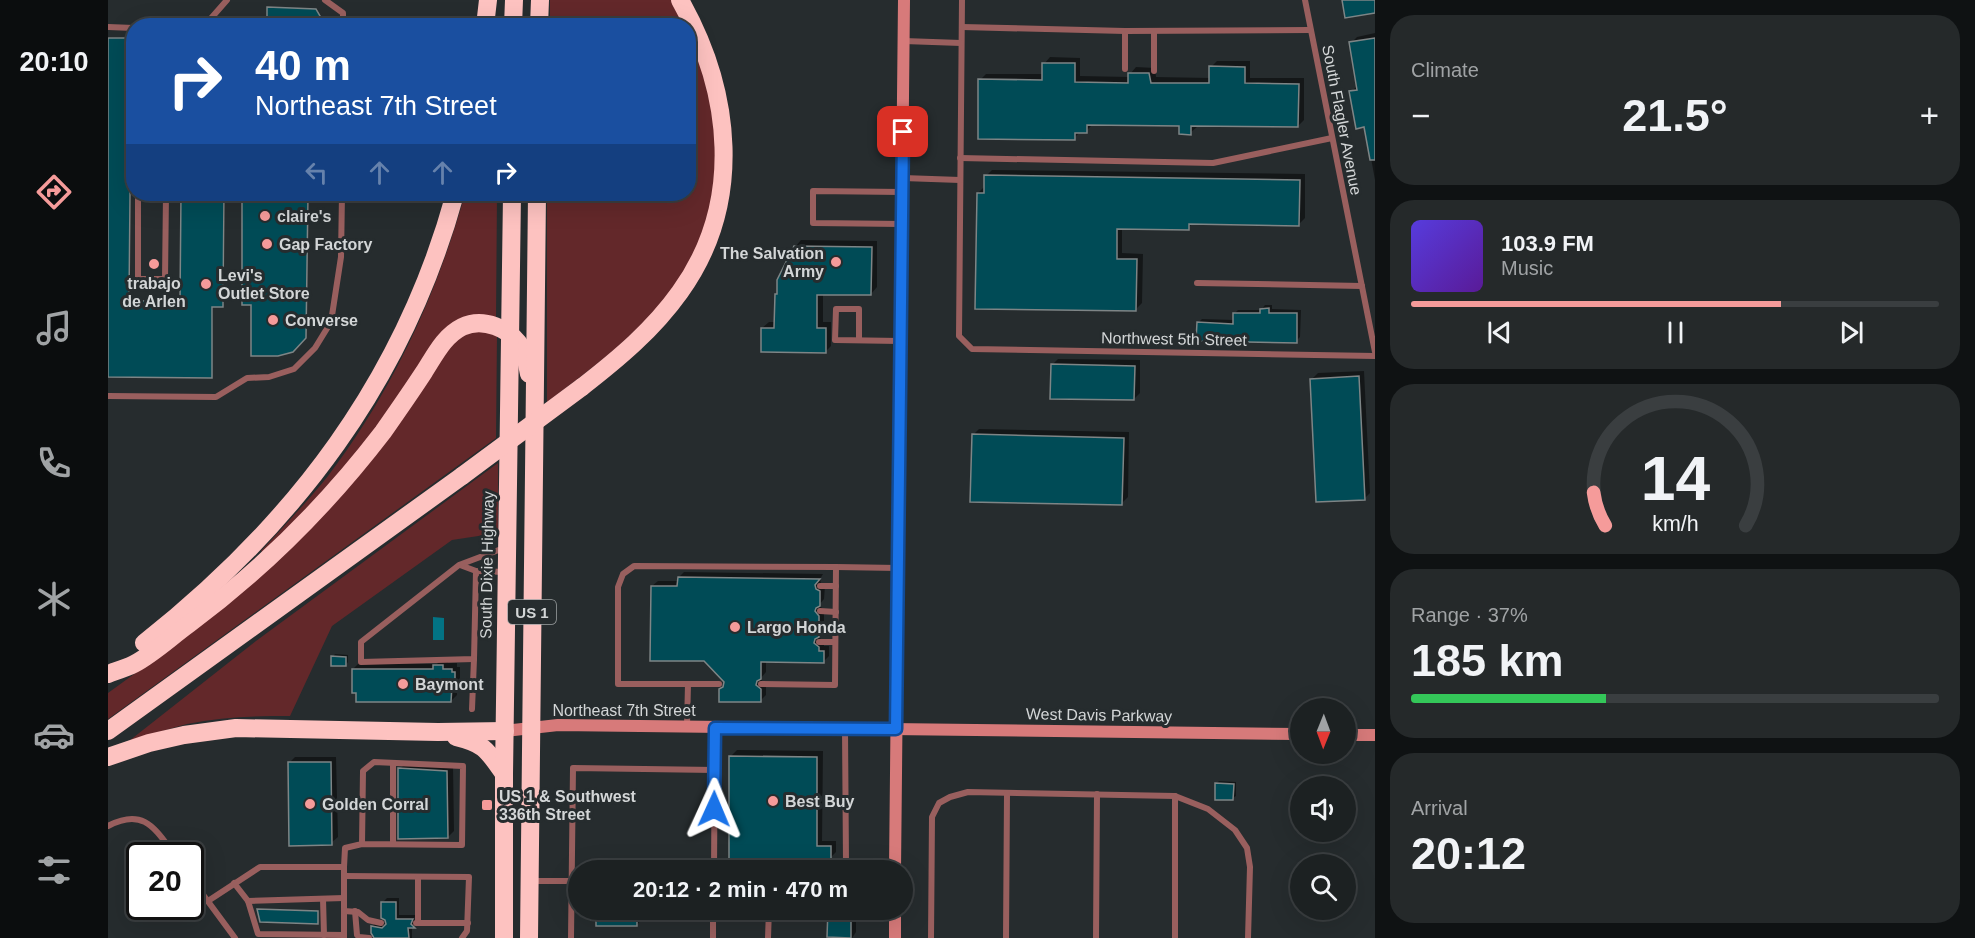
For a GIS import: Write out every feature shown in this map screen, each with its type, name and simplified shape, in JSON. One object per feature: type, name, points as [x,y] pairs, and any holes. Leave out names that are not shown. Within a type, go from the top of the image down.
[{"type":"highway","points":[[486,18],[488,0]]},
{"type":"highway","points":[[513,18],[514,0]]},
{"type":"highway","points":[[539,18],[540,0]]},
{"type":"highway","points":[[680,0],[688,18]]},
{"type":"highway","points":[[108,731],[582,387],[631,347],[670,305],[699,260],[714,220],[723,172],[724,136],[720,105],[706,57],[696,35]]},
{"type":"highway","points":[[108,672],[177,616],[235,564],[267,532],[324,462],[374,388],[405,327],[432,266],[453,201]]},
{"type":"highway","name":"South Dixie Highway","points":[[503,937],[512,201]]},
{"type":"highway","name":"US 1","points":[[529,938],[537,201]]},
{"type":"highway","points":[[108,672],[134,664],[195,620],[248,577],[296,532],[365,455],[449,336],[463,327],[478,324],[495,326],[510,334],[522,348],[535,398]]},
{"type":"highway","points":[[108,758],[166,739],[236,728],[505,731]]},
{"type":"highway","points":[[438,732],[470,740],[480,745],[490,754],[504,774]]},
{"type":"main road","points":[[895,860],[904,0]]},
{"type":"main road","name":"Northeast 7th Street","points":[[505,731],[558,725],[896,729]]},
{"type":"main road","name":"West Davis Parkway","points":[[896,729],[1290,734]]},
{"type":"main road","points":[[1356,735],[1375,735]]},
{"type":"main road","points":[[895,920],[895,938]]},
{"type":"lane","points":[[211,18],[227,0]]},
{"type":"lane","points":[[325,0],[343,13],[343,18]]},
{"type":"lane","points":[[903,178],[960,180],[962,0]]},
{"type":"lane","name":"South Flagler Avenue","points":[[1305,0],[1375,354]]},
{"type":"lane","points":[[108,27],[126,28]]},
{"type":"lane","points":[[962,27],[1125,31],[1310,30]]},
{"type":"lane","points":[[1125,31],[1125,69]]},
{"type":"lane","points":[[1154,31],[1154,71]]},
{"type":"lane","points":[[904,40],[962,43]]},
{"type":"lane","points":[[960,159],[1213,163],[1332,138]]},
{"type":"lane","name":"Northwest 5th Street","points":[[960,180],[959,336],[972,349],[1375,354]]},
{"type":"lane","points":[[902,192],[813,191],[813,224],[902,224]]},
{"type":"lane","points":[[138,201],[138,279],[165,279],[166,201]]},
{"type":"lane","points":[[108,396],[216,397],[247,378],[269,377],[294,369],[315,348],[331,322],[341,257],[342,201]]},
{"type":"lane","points":[[1197,283],[1362,286]]},
{"type":"lane","points":[[859,340],[859,309],[836,309],[835,340],[901,341]]},
{"type":"lane","points":[[474,659],[361,662],[361,642],[459,565],[507,547]]},
{"type":"lane","points":[[459,565],[476,571],[507,572]]},
{"type":"lane","points":[[719,684],[618,684],[618,587],[623,574],[634,566],[898,568]]},
{"type":"lane","points":[[761,684],[835,685],[836,567]]},
{"type":"lane","points":[[472,709],[476,571]]},
{"type":"lane","points":[[820,586],[836,586]]},
{"type":"lane","points":[[819,611],[836,612]]},
{"type":"lane","points":[[819,642],[835,642]]},
{"type":"lane","points":[[687,726],[688,684]]},
{"type":"lane","points":[[714,860],[715,728]]},
{"type":"lane","points":[[845,729],[846,860]]},
{"type":"lane","points":[[234,883],[248,901],[258,934],[344,937],[345,848],[362,844],[462,845],[463,766],[374,762],[363,771],[362,844]]},
{"type":"lane","points":[[393,763],[393,844]]},
{"type":"lane","points":[[575,860],[573,768],[715,770]]},
{"type":"lane","points":[[931,938],[932,817],[939,803],[968,792],[1175,796],[1208,809],[1235,830],[1247,848],[1250,867],[1248,938]]},
{"type":"lane","points":[[1006,938],[1007,794]]},
{"type":"lane","points":[[1096,938],[1097,795]]},
{"type":"lane","points":[[1175,796],[1175,938]]},
{"type":"lane","points":[[108,826],[132,818],[146,822],[165,842]]},
{"type":"lane","points":[[208,901],[260,867],[344,867]]},
{"type":"lane","points":[[344,876],[469,877],[468,923],[466,934],[462,938]]},
{"type":"lane","points":[[418,877],[416,923],[468,923]]},
{"type":"lane","points":[[530,881],[568,881]]},
{"type":"lane","points":[[204,896],[235,938]]},
{"type":"lane","points":[[248,901],[344,898]]},
{"type":"lane","points":[[324,899],[324,935]]},
{"type":"lane","points":[[344,911],[356,911],[368,921],[381,923]]},
{"type":"lane","points":[[356,911],[357,935],[369,938]]},
{"type":"lane","points":[[571,938],[572,920]]},
{"type":"lane","points":[[713,920],[713,938]]},
{"type":"lane","points":[[768,938],[769,920]]},
{"type":"shaded area","points":[[550,0],[674,0],[683,18],[550,18]]},
{"type":"shaded area","points":[[696,48],[715,119],[717,153],[709,211],[696,248],[664,300],[634,332],[547,402],[547,201],[696,201]]},
{"type":"shaded area","points":[[463,201],[497,201],[496,320],[475,316],[382,421],[351,460],[265,554],[261,551],[328,476],[372,411],[410,341],[454,231]]},
{"type":"shaded area","points":[[471,331],[497,333],[496,438],[108,719],[108,693],[159,656],[233,596],[447,347]]},
{"type":"shaded area","points":[[498,463],[498,533],[452,540],[332,626],[290,716],[238,717],[187,724],[129,741],[256,641]]},
{"type":"water","points":[[433,617],[444,618],[444,640],[433,640]]},
{"type":"building","points":[[1342,0],[1375,0],[1375,13],[1345,18]]},
{"type":"building","points":[[267,7],[316,9],[321,18],[267,18]]},
{"type":"building","points":[[108,38],[126,38],[126,201],[130,201],[129,301],[180,301],[181,201],[224,201],[223,307],[212,307],[212,378],[108,377]]},
{"type":"building","points":[[1375,38],[1375,160],[1370,160],[1364,127],[1356,129],[1349,91],[1357,90],[1349,42]]},
{"type":"building","points":[[1042,63],[1075,63],[1075,82],[1128,83],[1128,73],[1149,73],[1151,83],[1209,83],[1209,66],[1245,67],[1245,83],[1299,84],[1298,127],[1191,126],[1191,135],[1179,134],[1179,126],[1087,125],[1087,133],[1075,133],[1075,140],[978,139],[978,79],[1042,80]]},
{"type":"building","points":[[984,175],[1300,180],[1299,226],[1189,224],[1189,230],[1117,229],[1117,259],[1137,259],[1136,311],[975,309],[977,193],[984,193]]},
{"type":"building","points":[[242,201],[308,201],[306,338],[293,352],[278,356],[251,356],[251,305],[242,305]]},
{"type":"building","points":[[794,246],[872,247],[871,295],[817,295],[817,328],[826,328],[826,353],[761,352],[761,328],[774,328],[777,280]]},
{"type":"building","points":[[1269,308],[1269,313],[1297,313],[1297,343],[1196,341],[1197,322],[1233,324],[1233,313],[1260,313],[1260,309]]},
{"type":"building","points":[[1051,364],[1135,366],[1134,400],[1050,399]]},
{"type":"building","points":[[1359,376],[1365,500],[1316,502],[1310,379]]},
{"type":"building","points":[[972,434],[1124,438],[1122,505],[970,502]]},
{"type":"building","name":"Largo Honda","points":[[678,577],[820,579],[815,585],[820,591],[820,606],[815,611],[819,616],[819,637],[814,643],[819,647],[819,651],[824,651],[824,663],[761,662],[761,679],[756,685],[761,689],[761,702],[719,702],[719,689],[723,687],[724,682],[704,661],[650,661],[651,586],[677,586]]},
{"type":"building","points":[[331,656],[346,657],[346,666],[331,666]]},
{"type":"building","name":"Baymont","points":[[433,665],[443,665],[443,669],[452,669],[452,672],[455,672],[451,702],[356,702],[356,693],[352,693],[352,669],[433,669]]},
{"type":"building","name":"Best Buy","points":[[729,756],[817,757],[817,846],[831,846],[831,860],[729,859]]},
{"type":"building","name":"Golden Corral","points":[[288,762],[331,762],[332,845],[289,846]]},
{"type":"building","points":[[398,768],[447,771],[448,838],[398,839]]},
{"type":"building","points":[[1215,783],[1234,784],[1233,800],[1215,800]]},
{"type":"building","points":[[381,902],[396,902],[396,919],[413,919],[411,924],[415,928],[408,928],[409,938],[374,938],[371,926],[382,928],[386,924],[381,918]]},
{"type":"building","points":[[257,909],[318,911],[318,924],[260,922]]},
{"type":"building","points":[[596,920],[637,920],[637,926],[596,926]]},
{"type":"building","points":[[828,920],[851,920],[851,938],[827,937]]},
{"type":"place","name":"claire's","points":[[265,216]]},
{"type":"place","name":"Gap Factory","points":[[267,244]]},
{"type":"place","name":"The Salvation Army","points":[[836,262]]},
{"type":"place","name":"trabajo de Arlen","points":[[154,264]]},
{"type":"place","name":"Levi's Outlet Store","points":[[206,284]]},
{"type":"place","name":"Converse","points":[[273,320]]},
{"type":"place","name":"Largo Honda","points":[[735,627]]},
{"type":"place","name":"Baymont","points":[[403,684]]},
{"type":"place","name":"Best Buy","points":[[773,801]]},
{"type":"place","name":"Golden Corral","points":[[310,804]]},
{"type":"place","name":"US 1 & Southwest 336th Street","points":[[487,805]]},
{"type":"route","points":[[714,809],[715,728],[896,729],[903,132]]}]
